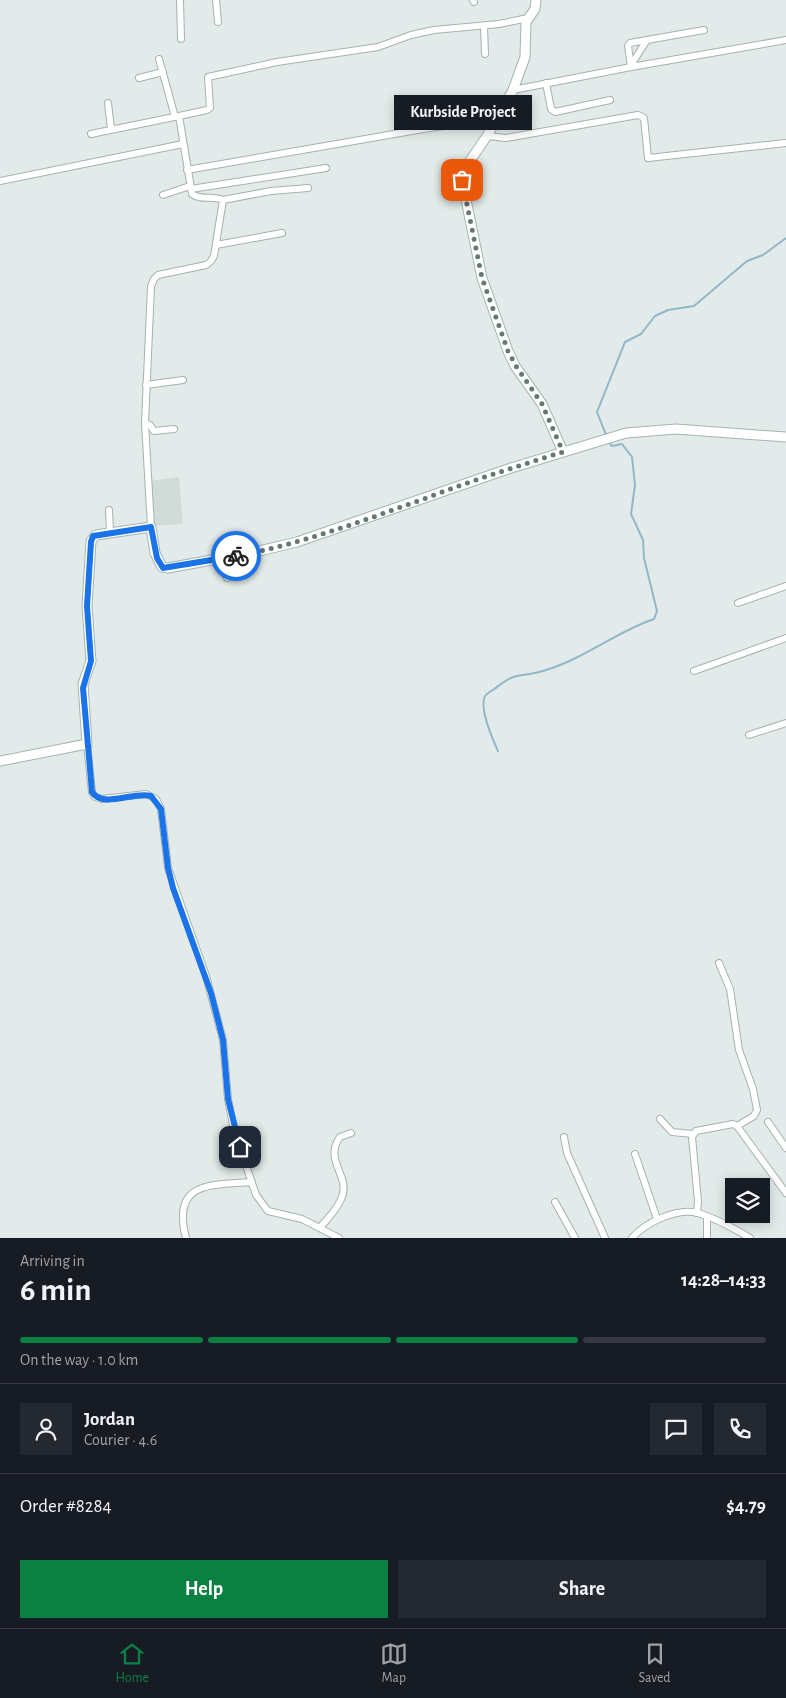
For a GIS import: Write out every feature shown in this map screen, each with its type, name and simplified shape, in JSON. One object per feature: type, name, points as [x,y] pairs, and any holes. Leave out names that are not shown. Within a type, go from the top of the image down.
[{"type":"street","points":[[180,0],[182,39]]},
{"type":"street","points":[[216,0],[218,22]]},
{"type":"street","points":[[536,0],[535,8],[528,18],[525,57],[513,90],[462,176],[480,272],[511,358],[542,404],[563,452]]},
{"type":"street","points":[[91,134],[207,110],[210,108],[207,80],[210,75],[378,47],[411,35],[434,30],[484,26],[528,18]]},
{"type":"street","points":[[484,26],[485,54]]},
{"type":"street","points":[[631,66],[629,44],[704,30]]},
{"type":"street","points":[[631,66],[647,40]]},
{"type":"street","points":[[513,90],[631,66],[786,40]]},
{"type":"street","points":[[159,59],[177,117],[190,188],[198,197],[213,197],[223,200],[272,191],[308,188]]},
{"type":"street","points":[[139,78],[163,72]]},
{"type":"street","points":[[546,83],[552,109],[556,112],[610,100]]},
{"type":"street","points":[[108,102],[111,129]]},
{"type":"street","points":[[487,136],[506,138],[638,115],[644,118],[648,158],[786,143]]},
{"type":"street","points":[[187,170],[423,129],[483,120],[495,122]]},
{"type":"street","points":[[0,181],[183,144]]},
{"type":"street","points":[[163,195],[190,188],[326,168]]},
{"type":"street","points":[[223,200],[214,256],[209,263],[162,274],[152,281],[144,423],[151,527],[156,553],[162,568],[223,558],[304,540],[508,469],[612,436],[646,430],[676,429],[786,437]]},
{"type":"street","points":[[216,245],[282,233]]},
{"type":"street","points":[[146,386],[183,380]]},
{"type":"street","points":[[144,423],[150,425],[154,431],[174,429]]},
{"type":"street","points":[[108,510],[110,532]]},
{"type":"street","points":[[151,527],[110,532],[95,536],[91,542],[87,606],[91,661],[83,684],[92,792],[95,797],[102,800],[146,794],[156,799],[161,809],[168,868],[209,984],[223,1040],[228,1099],[234,1130],[256,1195],[268,1211],[302,1219],[339,1238]]},
{"type":"street","points":[[223,558],[227,578]]},
{"type":"street","points":[[738,603],[786,586]]},
{"type":"street","points":[[694,671],[786,638]]},
{"type":"street","points":[[749,735],[786,722]]},
{"type":"street","points":[[0,761],[87,744]]},
{"type":"street","points":[[719,963],[730,989],[739,1050],[753,1089],[757,1110],[754,1116],[737,1126]]},
{"type":"street","points":[[660,1120],[672,1132],[693,1134],[696,1131],[733,1124],[737,1126],[786,1193]]},
{"type":"street","points":[[768,1122],[786,1148]]},
{"type":"street","points":[[320,1227],[332,1215],[342,1196],[343,1185],[334,1154],[340,1137],[351,1133]]},
{"type":"street","points":[[693,1134],[698,1201],[696,1213]]},
{"type":"street","points":[[564,1137],[568,1153],[605,1238]]},
{"type":"street","points":[[636,1154],[656,1219]]},
{"type":"street","points":[[186,1238],[183,1214],[193,1191],[208,1186],[252,1182]]},
{"type":"street","points":[[555,1202],[575,1238]]},
{"type":"street","points":[[632,1238],[656,1219],[696,1213],[750,1238]]},
{"type":"street","points":[[707,1218],[708,1238]]},
{"type":"shaded area","points":[[179,477],[183,524],[153,526],[150,481]]},
{"type":"waterway","points":[[606,435],[597,412],[625,342],[641,334],[655,316],[668,310],[694,306],[747,261],[763,255],[786,238]]},
{"type":"waterway","points":[[498,751],[485,716],[484,701],[486,695],[514,677],[539,672],[569,661],[625,631],[654,619],[657,611],[644,558],[643,540],[631,514],[635,485],[632,457],[622,444],[612,446],[608,442]]},
{"type":"way so far","points":[[236,556],[318,536],[508,469],[563,452],[548,415],[508,351],[482,278],[462,180]]},
{"type":"place","name":"Kurbside Project","points":[[462,180]]},
{"type":"route","points":[[236,556],[184,566],[162,568],[154,548],[151,527],[93,536],[91,540],[87,606],[91,665],[83,688],[92,792],[95,797],[102,800],[134,794],[146,794],[156,799],[161,809],[168,868],[173,888],[206,976],[223,1040],[228,1099],[234,1130],[240,1147]]}]
